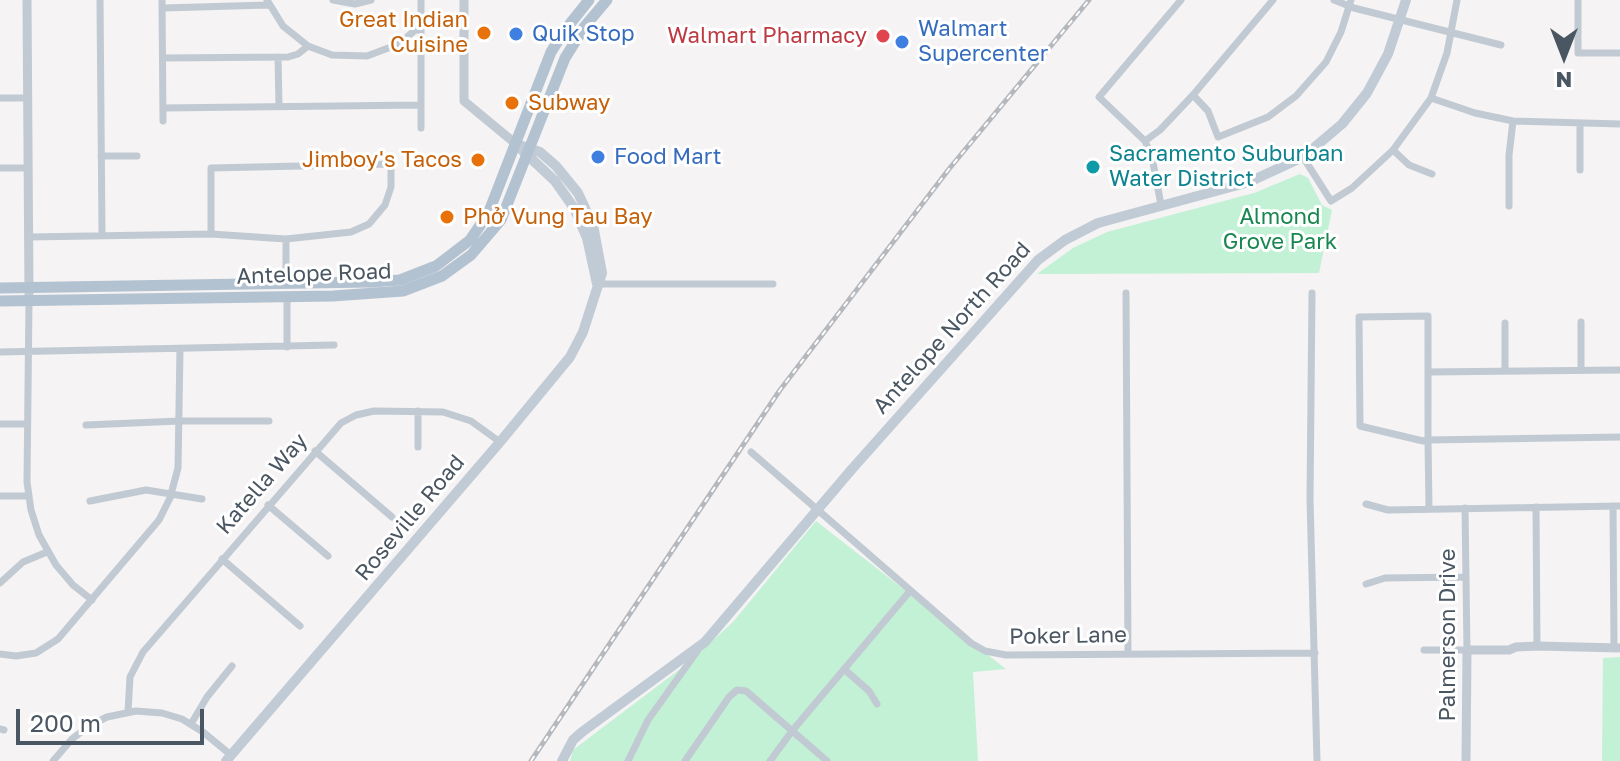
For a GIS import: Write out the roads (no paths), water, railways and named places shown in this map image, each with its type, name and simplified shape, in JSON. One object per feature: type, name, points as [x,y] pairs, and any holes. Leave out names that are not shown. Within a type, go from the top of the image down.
[{"type":"main road","name":"Antelope Road","points":[[0,288],[327,283],[400,280],[425,271],[470,240],[488,214],[551,52],[589,0]]},
{"type":"main road","name":"Antelope Road","points":[[0,301],[387,293],[442,276],[471,255],[495,230],[506,210],[565,58],[585,26],[607,0]]},
{"type":"main road","name":"Antelope North Road","points":[[562,761],[573,740],[582,732],[701,645],[1038,260],[1065,240],[1098,223],[1249,182],[1303,157],[1342,124],[1367,93],[1383,65],[1406,0]]},
{"type":"main road","name":"Roseville Road","points":[[229,758],[570,357],[588,321],[597,284],[594,260],[580,218],[555,181],[529,152],[516,144]]},
{"type":"main road","points":[[287,297],[327,283]]},
{"type":"main road","points":[[245,298],[286,284]]},
{"type":"street","points":[[27,0],[28,496],[35,525],[47,552],[63,574],[92,600]]},
{"type":"street","points":[[100,0],[102,234]]},
{"type":"street","points":[[333,0],[355,4],[371,0]]},
{"type":"street","points":[[421,0],[421,128]]},
{"type":"street","points":[[464,0],[464,101],[516,144]]},
{"type":"street","points":[[1161,205],[1152,157],[1145,141],[1099,97],[1181,0]]},
{"type":"street","points":[[1145,141],[1160,130],[1193,95],[1273,0]]},
{"type":"street","points":[[1334,0],[1501,45]]},
{"type":"street","points":[[1303,157],[1331,201],[1352,188],[1393,150],[1431,98],[1453,32],[1457,0]]},
{"type":"street","points":[[1578,0],[1578,53],[1620,53]]},
{"type":"street","points":[[163,121],[162,4],[268,2],[283,26],[308,46],[331,55],[354,57],[379,53],[399,44],[421,25]]},
{"type":"street","points":[[1193,95],[1208,111],[1218,137],[1268,117],[1296,96],[1317,74],[1333,48],[1350,3]]},
{"type":"street","points":[[163,58],[292,56],[308,46]]},
{"type":"street","points":[[278,57],[279,106]]},
{"type":"street","points":[[0,98],[28,98]]},
{"type":"street","points":[[1431,98],[1513,121],[1620,124]]},
{"type":"street","points":[[163,108],[420,105]]},
{"type":"street","points":[[1509,206],[1513,121]]},
{"type":"street","points":[[1580,125],[1580,170]]},
{"type":"street","points":[[1393,150],[1409,165],[1432,174]]},
{"type":"street","points":[[101,156],[137,156]]},
{"type":"street","points":[[29,237],[211,234],[286,239],[351,232],[369,224],[382,210],[389,196],[391,164],[211,168],[211,234]]},
{"type":"street","points":[[0,168],[28,168]]},
{"type":"street","points":[[286,239],[286,284]]},
{"type":"street","points":[[597,284],[773,284]]},
{"type":"street","points":[[1126,293],[1128,653]]},
{"type":"street","points":[[1312,293],[1310,499],[1317,761]]},
{"type":"street","points":[[287,297],[287,347]]},
{"type":"street","points":[[1429,509],[1428,440],[1428,316],[1359,317],[1360,426],[1410,439],[1428,440],[1620,437]]},
{"type":"street","points":[[1581,322],[1581,370]]},
{"type":"street","points":[[1505,323],[1505,371]]},
{"type":"street","points":[[0,352],[334,345]]},
{"type":"street","points":[[0,654],[26,656],[45,649],[58,639],[159,520],[172,494],[178,468],[180,349]]},
{"type":"street","points":[[1428,372],[1620,370]]},
{"type":"street","name":"Katella Way","points":[[128,712],[128,688],[137,661],[334,428],[356,415],[374,411],[443,412],[462,417],[500,442]]},
{"type":"street","points":[[418,411],[418,447]]},
{"type":"street","points":[[86,425],[269,421]]},
{"type":"street","points":[[0,424],[27,424]]},
{"type":"street","points":[[315,451],[392,517]]},
{"type":"street","name":"Poker Lane","points":[[751,452],[971,643],[995,654],[1315,653]]},
{"type":"street","points":[[90,501],[146,490],[202,499]]},
{"type":"street","points":[[0,496],[28,496]]},
{"type":"street","points":[[1366,504],[1381,509],[1616,506],[1617,648],[1537,646],[1509,650],[1424,650]]},
{"type":"street","points":[[268,505],[328,556]]},
{"type":"street","points":[[1536,507],[1537,646]]},
{"type":"street","name":"Palmerson Drive","points":[[1465,508],[1466,761]]},
{"type":"street","points":[[0,583],[23,562],[47,552]]},
{"type":"street","points":[[222,559],[300,626]]},
{"type":"street","points":[[1366,584],[1385,578],[1466,577]]},
{"type":"street","points":[[770,761],[910,591]]},
{"type":"street","points":[[628,761],[648,720],[701,645]]},
{"type":"street","points":[[191,724],[207,697],[232,666]]},
{"type":"street","points":[[844,669],[869,691],[877,704]]},
{"type":"street","points":[[685,761],[737,690],[746,691],[827,761]]},
{"type":"street","points":[[53,761],[72,739],[89,726],[128,712],[162,713],[191,724],[229,758]]},
{"type":"railway","points":[[531,761],[780,390],[949,169],[1089,0]]},
{"type":"place","name":"Great Indian Cuisine","points":[[484,33]]},
{"type":"place","name":"Quik Stop","points":[[516,34]]},
{"type":"place","name":"Walmart Pharmacy","points":[[883,36]]},
{"type":"place","name":"Walmart Supercenter","points":[[902,42]]},
{"type":"place","name":"Subway","points":[[512,103]]},
{"type":"place","name":"Food Mart","points":[[598,157]]},
{"type":"place","name":"Jimboy's Tacos","points":[[478,160]]},
{"type":"place","name":"Sacramento Suburban Water District","points":[[1093,167]]},
{"type":"place","name":"Phở Vung Tau Bay","points":[[447,217]]},
{"type":"park label","name":"Almond Grove Park","points":[[1280,230]]}]
